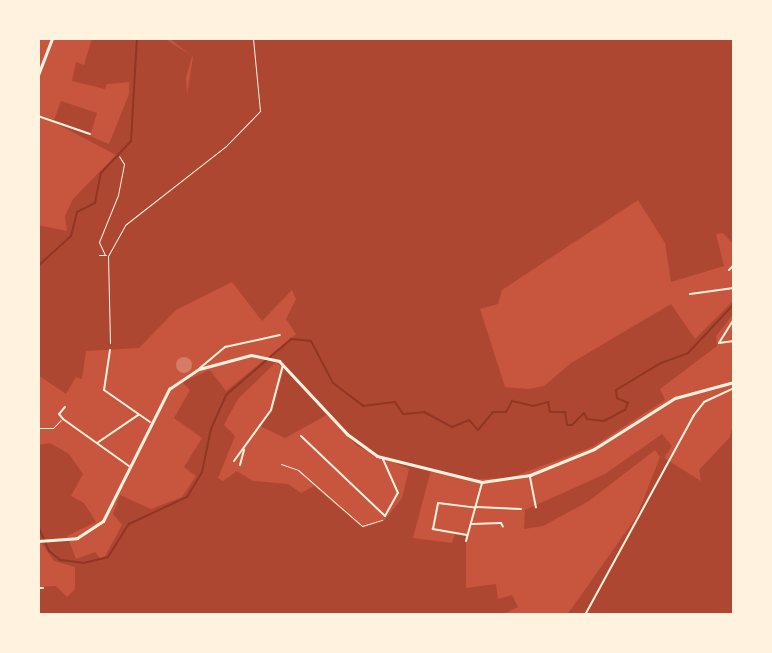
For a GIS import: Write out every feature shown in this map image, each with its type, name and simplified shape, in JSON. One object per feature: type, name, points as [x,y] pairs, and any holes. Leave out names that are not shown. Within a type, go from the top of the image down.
[{"type":"main road","points":[[38,75],[52,38]]},
{"type":"main road","points":[[38,541],[77,538],[103,521],[169,389],[199,369],[267,355],[274,357],[284,364],[347,434],[383,459],[482,482],[530,475],[594,449],[675,398],[734,382]]},
{"type":"street","points":[[38,56],[44,59]]},
{"type":"street","points":[[38,116],[90,134]]},
{"type":"street","points":[[729,270],[734,265]]},
{"type":"street","points":[[690,294],[734,288]]},
{"type":"street","points":[[734,319],[719,343],[734,341]]},
{"type":"street","points":[[199,369],[225,347],[280,335]]},
{"type":"street","points":[[110,350],[104,390],[150,422]]},
{"type":"street","points":[[240,465],[250,434],[271,410],[284,364]]},
{"type":"street","points":[[585,615],[694,415],[704,402],[734,388]]},
{"type":"street","points":[[65,407],[59,414],[63,419],[130,467]]},
{"type":"street","points":[[97,444],[139,414]]},
{"type":"street","points":[[301,436],[387,515],[398,493],[383,459]]},
{"type":"street","points":[[234,461],[244,449]]},
{"type":"street","points":[[530,475],[536,507]]},
{"type":"street","points":[[466,541],[482,482]]},
{"type":"street","points":[[467,535],[433,529],[438,503],[521,509]]},
{"type":"street","points":[[471,524],[501,523],[503,527]]},
{"type":"lane","points":[[38,428],[53,428],[63,419]]},
{"type":"path","points":[[107,255],[125,225],[226,146],[260,111],[253,38]]},
{"type":"path","points":[[110,350],[107,255],[99,242],[118,195],[122,159],[119,156]]},
{"type":"path","points":[[99,255],[107,255]]},
{"type":"path","points":[[281,464],[298,470],[362,526],[387,515]]},
{"type":"shaded area","points":[[92,38],[164,38],[191,55],[169,38],[734,38],[734,245],[723,233],[716,234],[724,266],[671,282],[665,243],[638,200],[502,290],[498,304],[480,309],[505,387],[528,389],[544,386],[571,363],[671,304],[695,339],[734,300],[734,313],[716,336],[717,346],[660,389],[665,400],[592,447],[510,478],[476,479],[431,470],[413,538],[452,543],[455,534],[466,536],[466,588],[496,584],[498,599],[512,595],[518,607],[502,615],[38,615],[38,587],[56,586],[67,597],[75,589],[75,567],[54,561],[38,538],[38,445],[50,443],[69,454],[83,474],[71,496],[84,503],[96,522],[67,536],[76,559],[95,552],[100,558],[105,556],[122,525],[113,514],[120,495],[151,509],[182,497],[196,476],[184,467],[202,438],[174,418],[190,390],[182,382],[210,370],[226,391],[296,334],[286,319],[296,299],[292,290],[262,321],[232,282],[176,310],[139,348],[86,351],[82,379],[76,377],[66,394],[38,375],[38,225],[67,231],[65,216],[73,199],[116,155],[38,114],[54,120],[61,101],[97,113],[90,136],[109,144],[129,94],[129,82],[107,84],[105,89],[72,81],[76,62],[84,65]],"holes":[[[193,57],[187,95],[186,78]],[[276,362],[284,369],[272,412],[260,426],[285,438],[327,415],[357,446],[409,469],[402,498],[384,521],[363,528],[314,486],[301,493],[288,484],[253,481],[237,471],[223,481],[218,478],[235,436],[224,425],[238,399]]]},
{"type":"shaded area","points":[[734,420],[734,615],[567,615],[637,516],[660,457],[655,450],[589,501],[543,526],[524,529],[525,510],[605,474],[662,434],[672,446],[664,458],[701,481],[699,470],[730,437]]},
{"type":"building","points":[[184,357],[192,365],[184,373],[176,365]]},
{"type":"waterway","points":[[38,266],[71,236],[77,212],[95,203],[101,173],[131,141],[137,38]]},
{"type":"waterway","points":[[38,526],[49,551],[60,560],[83,563],[108,557],[129,524],[187,497],[202,472],[211,429],[226,395],[291,339],[311,341],[333,383],[363,406],[395,402],[403,414],[424,412],[452,427],[469,420],[478,430],[493,412],[506,412],[512,401],[533,406],[548,402],[550,412],[565,412],[567,425],[572,425],[584,413],[587,419],[604,421],[625,410],[628,403],[617,398],[616,390],[661,363],[688,353],[734,304]]}]
